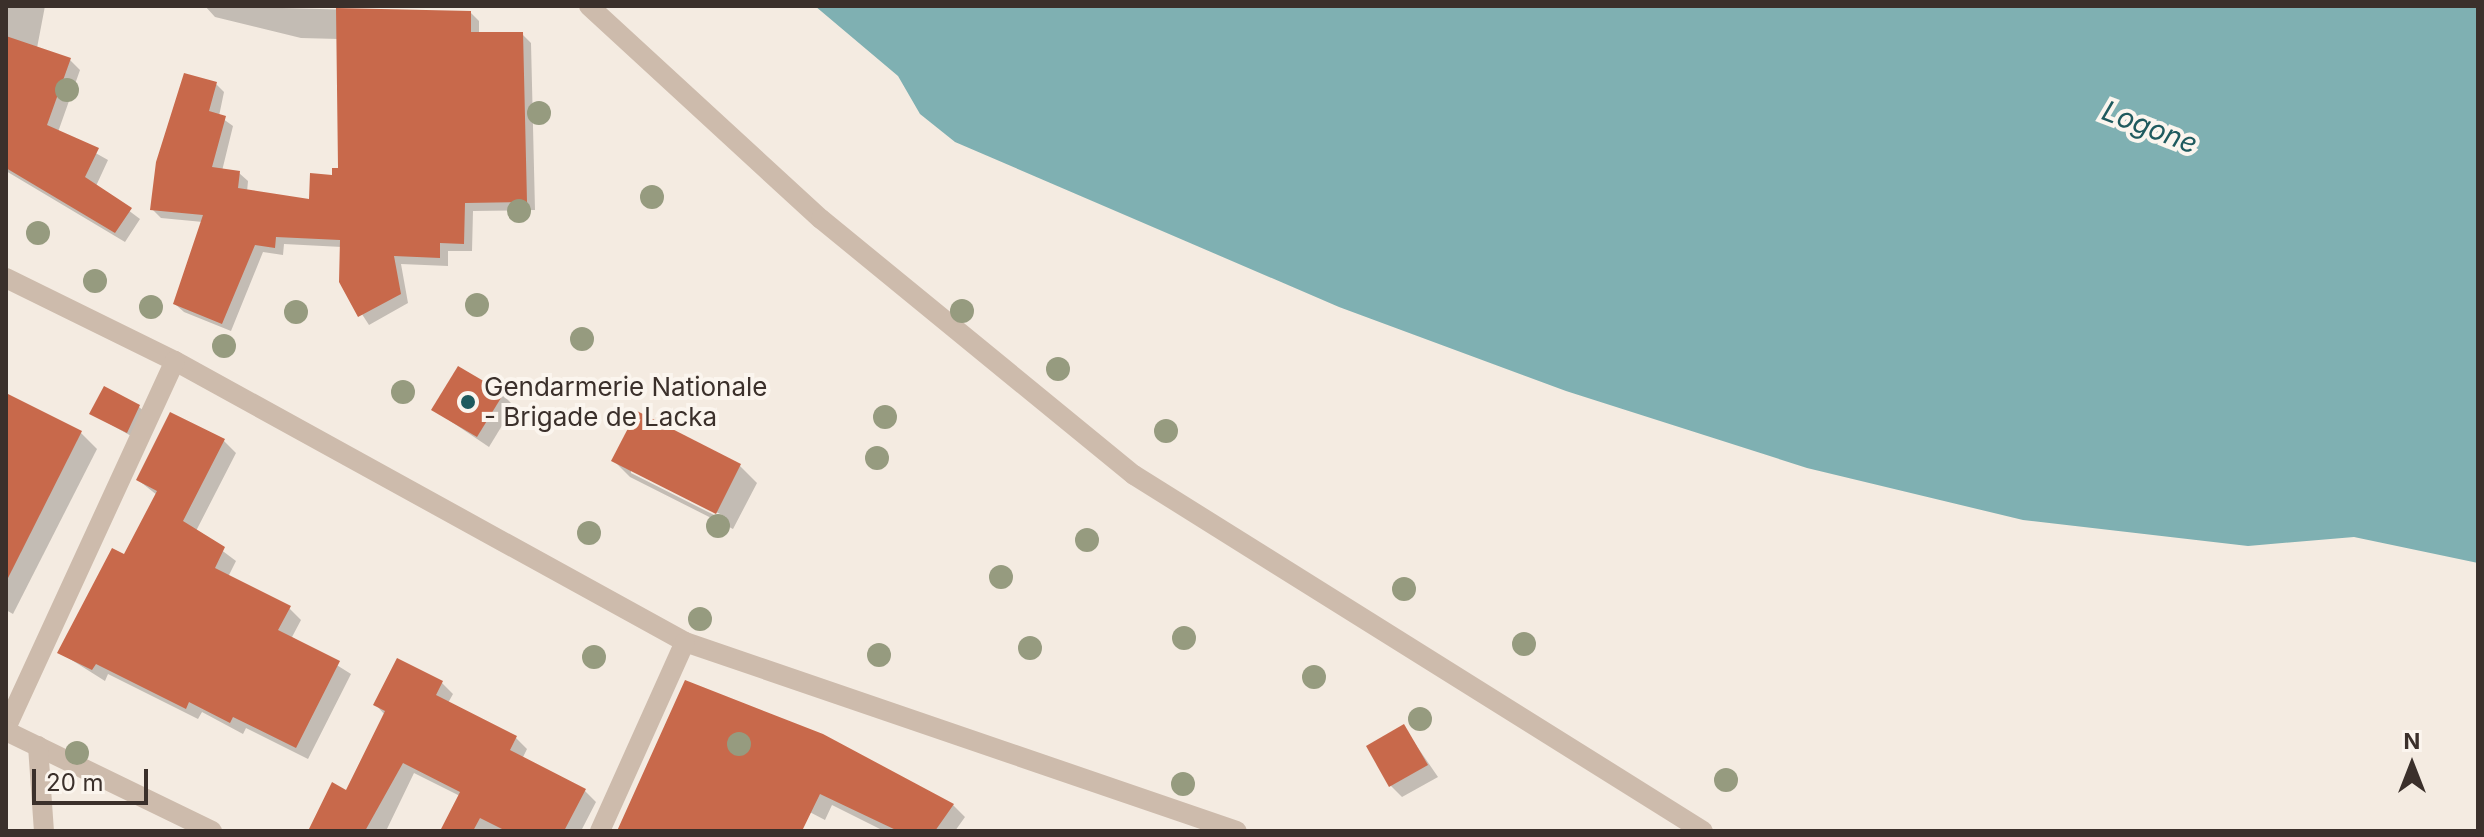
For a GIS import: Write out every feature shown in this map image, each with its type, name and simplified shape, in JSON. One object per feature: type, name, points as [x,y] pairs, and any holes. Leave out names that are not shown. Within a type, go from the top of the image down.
[{"type":"street","points":[[589,6],[821,219],[1134,475],[1703,831]]},
{"type":"street","points":[[6,278],[175,361],[685,642],[1237,831]]},
{"type":"street","points":[[175,361],[6,730],[212,831]]},
{"type":"street","points":[[600,831],[685,642]]},
{"type":"street","points":[[38,746],[44,831]]},
{"type":"water","name":"Logone","points":[[815,6],[2478,6],[2478,563],[2354,537],[2248,546],[2023,520],[1807,468],[1566,391],[1339,307],[955,142],[920,114],[898,76]]},
{"type":"building","points":[[336,8],[471,11],[471,32],[523,32],[527,202],[465,203],[464,244],[440,243],[440,258],[394,256],[401,294],[358,317],[339,282],[340,240],[276,237],[275,248],[255,245],[222,324],[173,304],[203,215],[150,210],[156,162],[184,73],[217,82],[209,111],[226,116],[212,167],[240,171],[238,188],[309,199],[310,173],[332,175],[332,168],[338,168]]},
{"type":"building","points":[[6,36],[71,58],[47,125],[99,148],[85,177],[132,208],[115,233],[6,168]]},
{"type":"building","name":"Gendarmerie Nationale - Brigade de Lacka","points":[[458,366],[504,393],[477,437],[431,410]]},
{"type":"building","points":[[104,386],[140,405],[127,433],[89,414]]},
{"type":"building","points":[[6,393],[82,431],[6,582]]},
{"type":"building","points":[[637,411],[741,464],[716,514],[611,461]]},
{"type":"building","points":[[170,412],[225,439],[183,521],[225,547],[215,568],[291,606],[278,630],[340,661],[296,748],[233,717],[230,723],[189,702],[186,709],[96,664],[92,670],[57,653],[112,548],[124,554],[157,491],[136,480]]},
{"type":"building","points":[[397,658],[443,681],[436,695],[517,736],[510,750],[586,789],[564,831],[506,831],[480,818],[473,831],[440,831],[460,792],[403,763],[365,831],[308,831],[332,782],[346,790],[385,711],[373,705]]},
{"type":"building","points":[[685,680],[823,734],[954,804],[935,831],[898,831],[820,794],[802,831],[617,831]]},
{"type":"building","points":[[1404,724],[1428,765],[1389,787],[1366,746]]},
{"type":"place","name":"Gendarmerie Nationale - Brigade de Lacka","points":[[468,402]]}]
